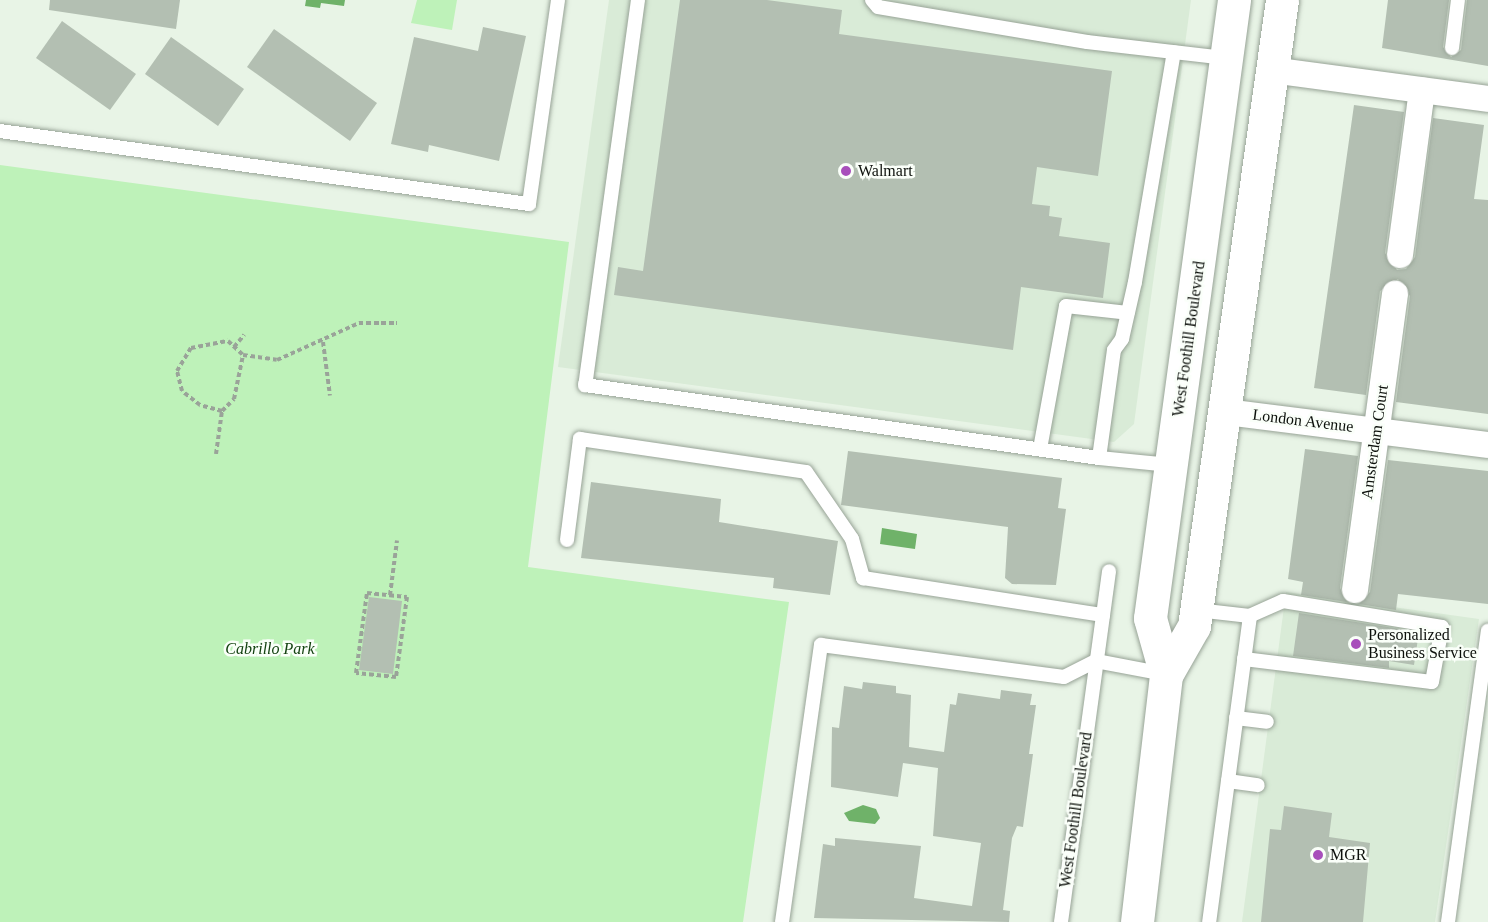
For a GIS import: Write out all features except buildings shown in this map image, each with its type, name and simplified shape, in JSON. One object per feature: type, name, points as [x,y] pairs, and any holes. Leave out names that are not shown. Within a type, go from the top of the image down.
[{"type":"main road","name":"West Foothill Boulevard","points":[[1137,922],[1166,675],[1150,618],[1233,0]]},
{"type":"main road","points":[[1259,0],[1254,53],[1272,70]]},
{"type":"main road","name":"West Foothill Boulevard","points":[[1166,675],[1194,626],[1197,610],[1282,0]]},
{"type":"main road","points":[[1226,58],[1247,74],[1238,186],[1251,231]]},
{"type":"main road","points":[[1172,465],[1191,476],[1195,496],[1186,578],[1197,610]]},
{"type":"street","points":[[1272,70],[1488,99]]},
{"type":"street","points":[[1400,255],[1422,90]]},
{"type":"street","name":"Amsterdam Court","points":[[1355,590],[1395,294]]},
{"type":"street","name":"London Avenue","points":[[1226,412],[1488,445]]},
{"type":"lane","points":[[0,131],[529,204],[558,0]]},
{"type":"lane","points":[[638,0],[585,385],[1099,458],[1172,465]]},
{"type":"lane","points":[[872,0],[901,10],[1226,58]]},
{"type":"lane","points":[[1452,48],[1458,0]]},
{"type":"lane","points":[[1099,458],[1114,350],[1128,313],[1174,52]]},
{"type":"lane","points":[[1040,449],[1066,306],[1128,313]]},
{"type":"lane","points":[[567,540],[580,439],[806,472],[852,539],[863,578],[1103,615]]},
{"type":"lane","name":"West Foothill Boulevard","points":[[1061,922],[1109,572]]},
{"type":"lane","points":[[1197,610],[1250,616],[1283,601],[1442,627],[1432,682],[1244,659]]},
{"type":"lane","points":[[1209,922],[1250,616]]},
{"type":"lane","points":[[1448,922],[1488,631]]},
{"type":"lane","points":[[782,922],[821,645],[1064,676],[1096,661],[1166,675]]},
{"type":"lane","points":[[1236,718],[1267,722]]},
{"type":"lane","points":[[1228,781],[1258,785]]},
{"type":"path","points":[[222,411],[189,400],[177,371],[190,348],[228,340],[243,355],[277,360],[323,342],[359,323],[397,324]]},
{"type":"path","points":[[234,347],[244,335]]},
{"type":"path","points":[[323,342],[330,396]]},
{"type":"path","points":[[216,454],[222,411],[234,399],[243,355]]},
{"type":"path","points":[[390,595],[397,540]]},
{"type":"path","points":[[367,593],[390,595],[407,597],[396,677],[356,673],[367,593]]},
{"type":"shaded area","points":[[306,0],[345,0],[344,6],[321,3],[320,8],[305,6]]},
{"type":"shaded area","points":[[609,0],[1191,0],[1134,424],[1114,442],[558,367]]},
{"type":"shaded area","points":[[882,528],[917,534],[915,549],[880,544]]},
{"type":"shaded area","points":[[1286,592],[1479,619],[1435,922],[1242,922]]},
{"type":"shaded area","points":[[863,805],[876,809],[880,818],[875,824],[849,821],[844,813]]},
{"type":"green space","points":[[417,0],[457,0],[452,30],[411,23]]},
{"type":"green space","name":"Cabrillo Park","points":[[0,165],[569,242],[528,567],[789,602],[743,922],[0,922]]},
{"type":"place","name":"Walmart","points":[[846,171]]},
{"type":"place","name":"Personalized Business Service","points":[[1356,644]]},
{"type":"place","name":"MGR","points":[[1318,855]]}]
